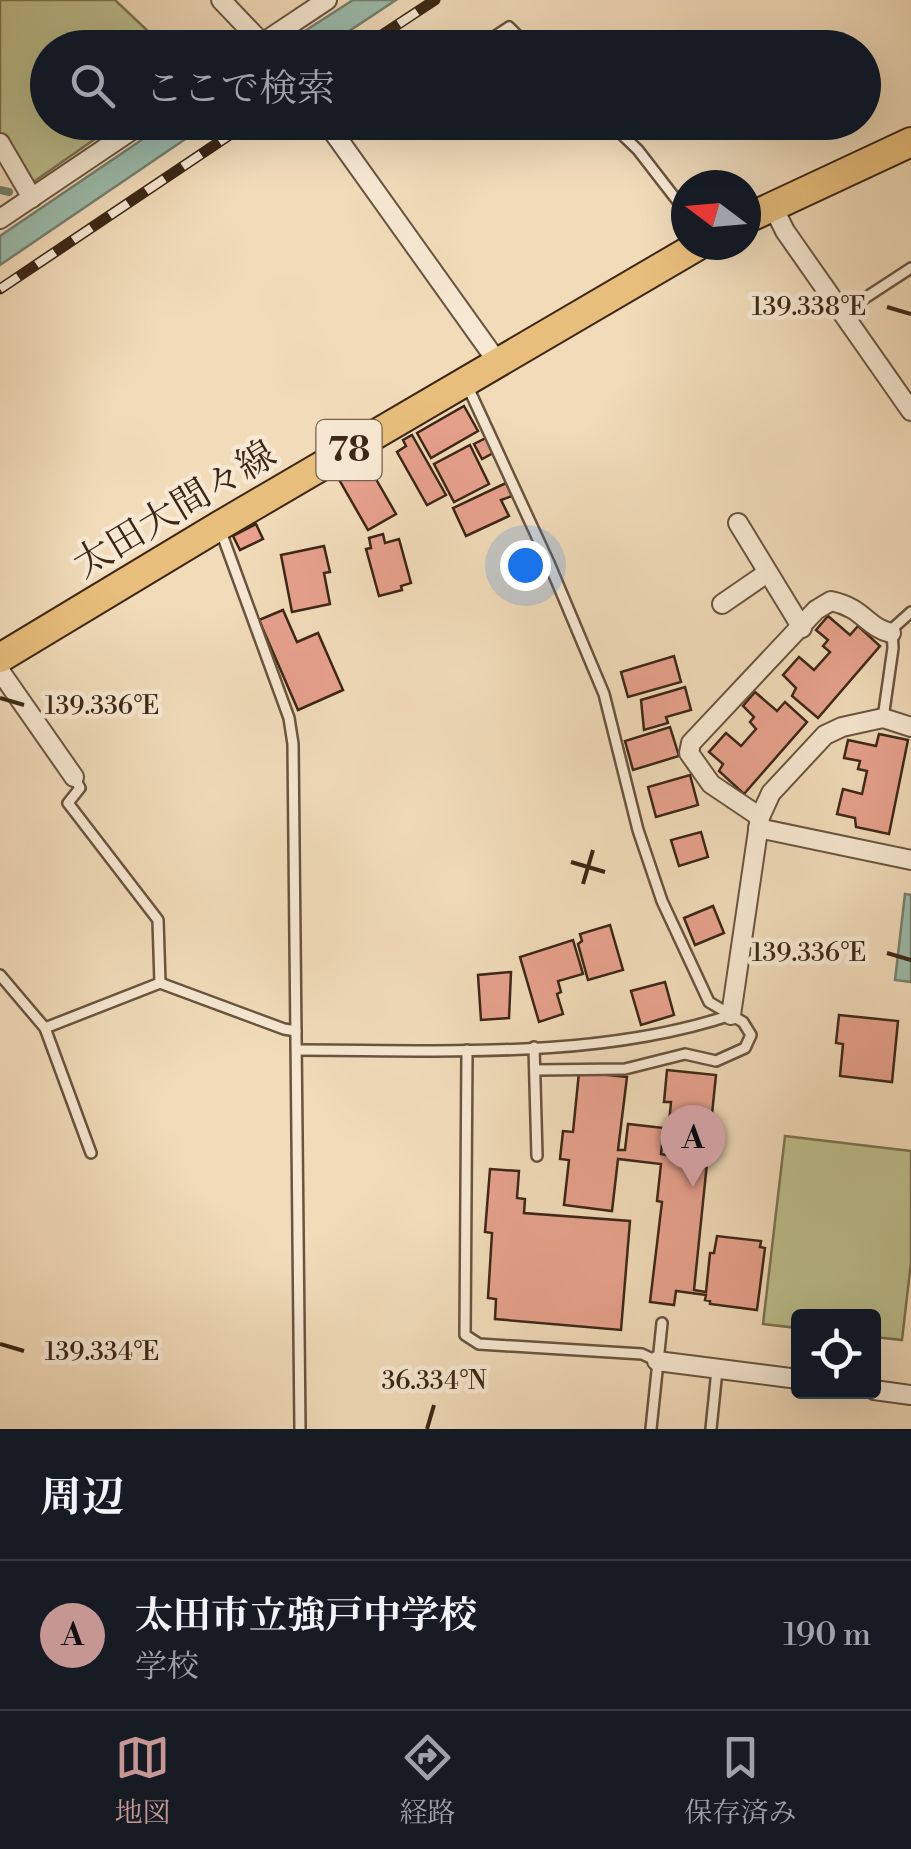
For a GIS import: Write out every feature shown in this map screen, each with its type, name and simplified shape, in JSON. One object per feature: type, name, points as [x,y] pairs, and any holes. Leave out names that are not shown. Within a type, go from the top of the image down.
[{"type":"main road","points":[[761,211],[911,142]]},
{"type":"main road","name":"太田大間々線","points":[[0,658],[674,260]]},
{"type":"street","points":[[221,0],[251,30]]},
{"type":"street","points":[[286,30],[327,0]]},
{"type":"street","points":[[2,215],[117,140]]},
{"type":"street","points":[[339,140],[499,364]]},
{"type":"street","points":[[0,143],[32,198]]},
{"type":"street","points":[[772,205],[911,411]]},
{"type":"street","points":[[738,522],[802,628]]},
{"type":"street","points":[[722,604],[767,573]]},
{"type":"street","points":[[892,633],[879,630],[852,606],[831,602],[816,610],[691,743],[689,753],[711,784],[759,822],[911,860]]},
{"type":"street","points":[[0,671],[74,777]]},
{"type":"street","points":[[730,1016],[759,822],[771,793],[825,736],[862,721],[882,718],[911,727]]},
{"type":"street","points":[[657,1360],[791,1378]]},
{"type":"street","points":[[881,1391],[911,1395]]},
{"type":"lane","points":[[628,140],[671,193]]},
{"type":"lane","points":[[842,313],[911,268]]},
{"type":"lane","points":[[465,382],[604,694],[638,830],[662,900],[709,1002],[743,1022],[750,1041],[741,1051],[716,1060],[685,1054],[625,1068],[535,1070]]},
{"type":"lane","points":[[219,526],[289,718],[293,744],[300,1429]]},
{"type":"lane","points":[[882,718],[893,648],[892,628],[911,612]]},
{"type":"lane","points":[[74,777],[80,788],[68,802],[158,920],[160,984]]},
{"type":"lane","points":[[0,976],[45,1028],[91,1153]]},
{"type":"lane","points":[[45,1028],[160,984],[296,1031]]},
{"type":"lane","points":[[298,1050],[534,1047],[644,1035],[730,1016]]},
{"type":"lane","points":[[534,1047],[537,1156]]},
{"type":"lane","points":[[467,1050],[465,1335],[479,1344],[642,1354],[657,1360]]},
{"type":"lane","points":[[651,1429],[662,1323]]},
{"type":"lane","points":[[711,1429],[717,1367]]},
{"type":"green space","points":[[0,0],[115,0],[147,30],[30,30],[30,140],[94,140],[29,185],[0,135]]},
{"type":"green space","points":[[785,1136],[911,1151],[911,1262],[902,1340],[881,1338],[881,1309],[791,1309],[791,1327],[763,1324]]},
{"type":"shaded area","points":[[353,0],[396,0],[351,30],[306,30]]},
{"type":"shaded area","points":[[141,140],[184,140],[0,265],[0,236]]},
{"type":"shaded area","points":[[905,894],[911,895],[911,982],[895,980]]},
{"type":"building","points":[[464,406],[478,431],[431,458],[417,433]]},
{"type":"building","points":[[412,435],[446,495],[427,505],[397,452],[406,446],[403,440]]},
{"type":"building","points":[[488,437],[495,452],[482,459],[474,444]]},
{"type":"building","points":[[470,445],[489,484],[454,502],[434,464]]},
{"type":"building","points":[[365,460],[396,514],[368,530],[337,476]]},
{"type":"building","points":[[506,483],[512,496],[501,500],[509,516],[466,536],[453,508]]},
{"type":"building","points":[[256,524],[263,539],[240,550],[233,536]]},
{"type":"building","points":[[383,534],[385,543],[399,539],[411,583],[401,586],[402,590],[379,596],[366,549],[371,548],[369,538]]},
{"type":"building","points":[[324,546],[330,572],[324,573],[330,604],[292,612],[281,555]]},
{"type":"building","points":[[283,610],[297,642],[318,633],[343,690],[298,710],[259,620]]},
{"type":"building","points":[[828,616],[850,635],[858,626],[880,646],[818,718],[792,696],[796,688],[783,675],[799,657],[814,670],[830,652],[823,646],[828,640],[816,630]]},
{"type":"building","points":[[674,656],[681,682],[628,697],[621,672]]},
{"type":"building","points":[[685,687],[691,710],[666,717],[668,723],[644,730],[641,700]]},
{"type":"building","points":[[755,692],[777,711],[785,702],[807,722],[744,794],[719,771],[723,764],[709,752],[726,733],[741,746],[756,729],[750,722],[754,717],[743,706]]},
{"type":"building","points":[[670,727],[679,756],[633,770],[625,741]]},
{"type":"building","points":[[879,734],[908,740],[889,834],[856,827],[855,818],[837,814],[843,789],[862,794],[867,771],[858,769],[860,761],[844,758],[848,740],[876,746]]},
{"type":"building","points":[[690,775],[698,805],[656,817],[648,787]]},
{"type":"building","points":[[701,832],[708,857],[679,866],[671,840]]},
{"type":"building","points":[[713,906],[724,933],[695,945],[684,918]]},
{"type":"building","points":[[610,925],[623,970],[588,980],[578,944],[582,941],[580,934]]},
{"type":"building","points":[[573,940],[583,974],[558,981],[563,1014],[539,1022],[520,957]]},
{"type":"building","points":[[511,972],[509,1018],[481,1020],[478,975]]},
{"type":"building","points":[[665,982],[674,1015],[641,1025],[631,991]]},
{"type":"building","points":[[839,1015],[898,1021],[892,1082],[840,1076],[843,1044],[836,1043]]},
{"type":"building","points":[[667,1070],[716,1075],[694,1290],[706,1292],[710,1253],[714,1253],[717,1236],[761,1241],[760,1247],[765,1248],[757,1310],[710,1304],[706,1295],[676,1291],[674,1305],[650,1302],[662,1202],[657,1201],[661,1164],[618,1159],[612,1211],[564,1205],[569,1160],[560,1159],[563,1131],[573,1132],[579,1072],[627,1077],[618,1150],[625,1150],[628,1124],[664,1128],[661,1154],[666,1155],[671,1102],[664,1102]]},
{"type":"building","points":[[490,1169],[519,1171],[517,1198],[525,1199],[524,1213],[630,1221],[621,1330],[495,1319],[496,1299],[488,1298],[492,1233],[485,1232]]},
{"type":"waterway","points":[[0,190],[9,192]]},
{"type":"railway","points":[[389,30],[435,0]]},
{"type":"railway","points":[[0,289],[222,140]]},
{"type":"place","name":"太田市立強戸中学校","points":[[693,1187]]}]
